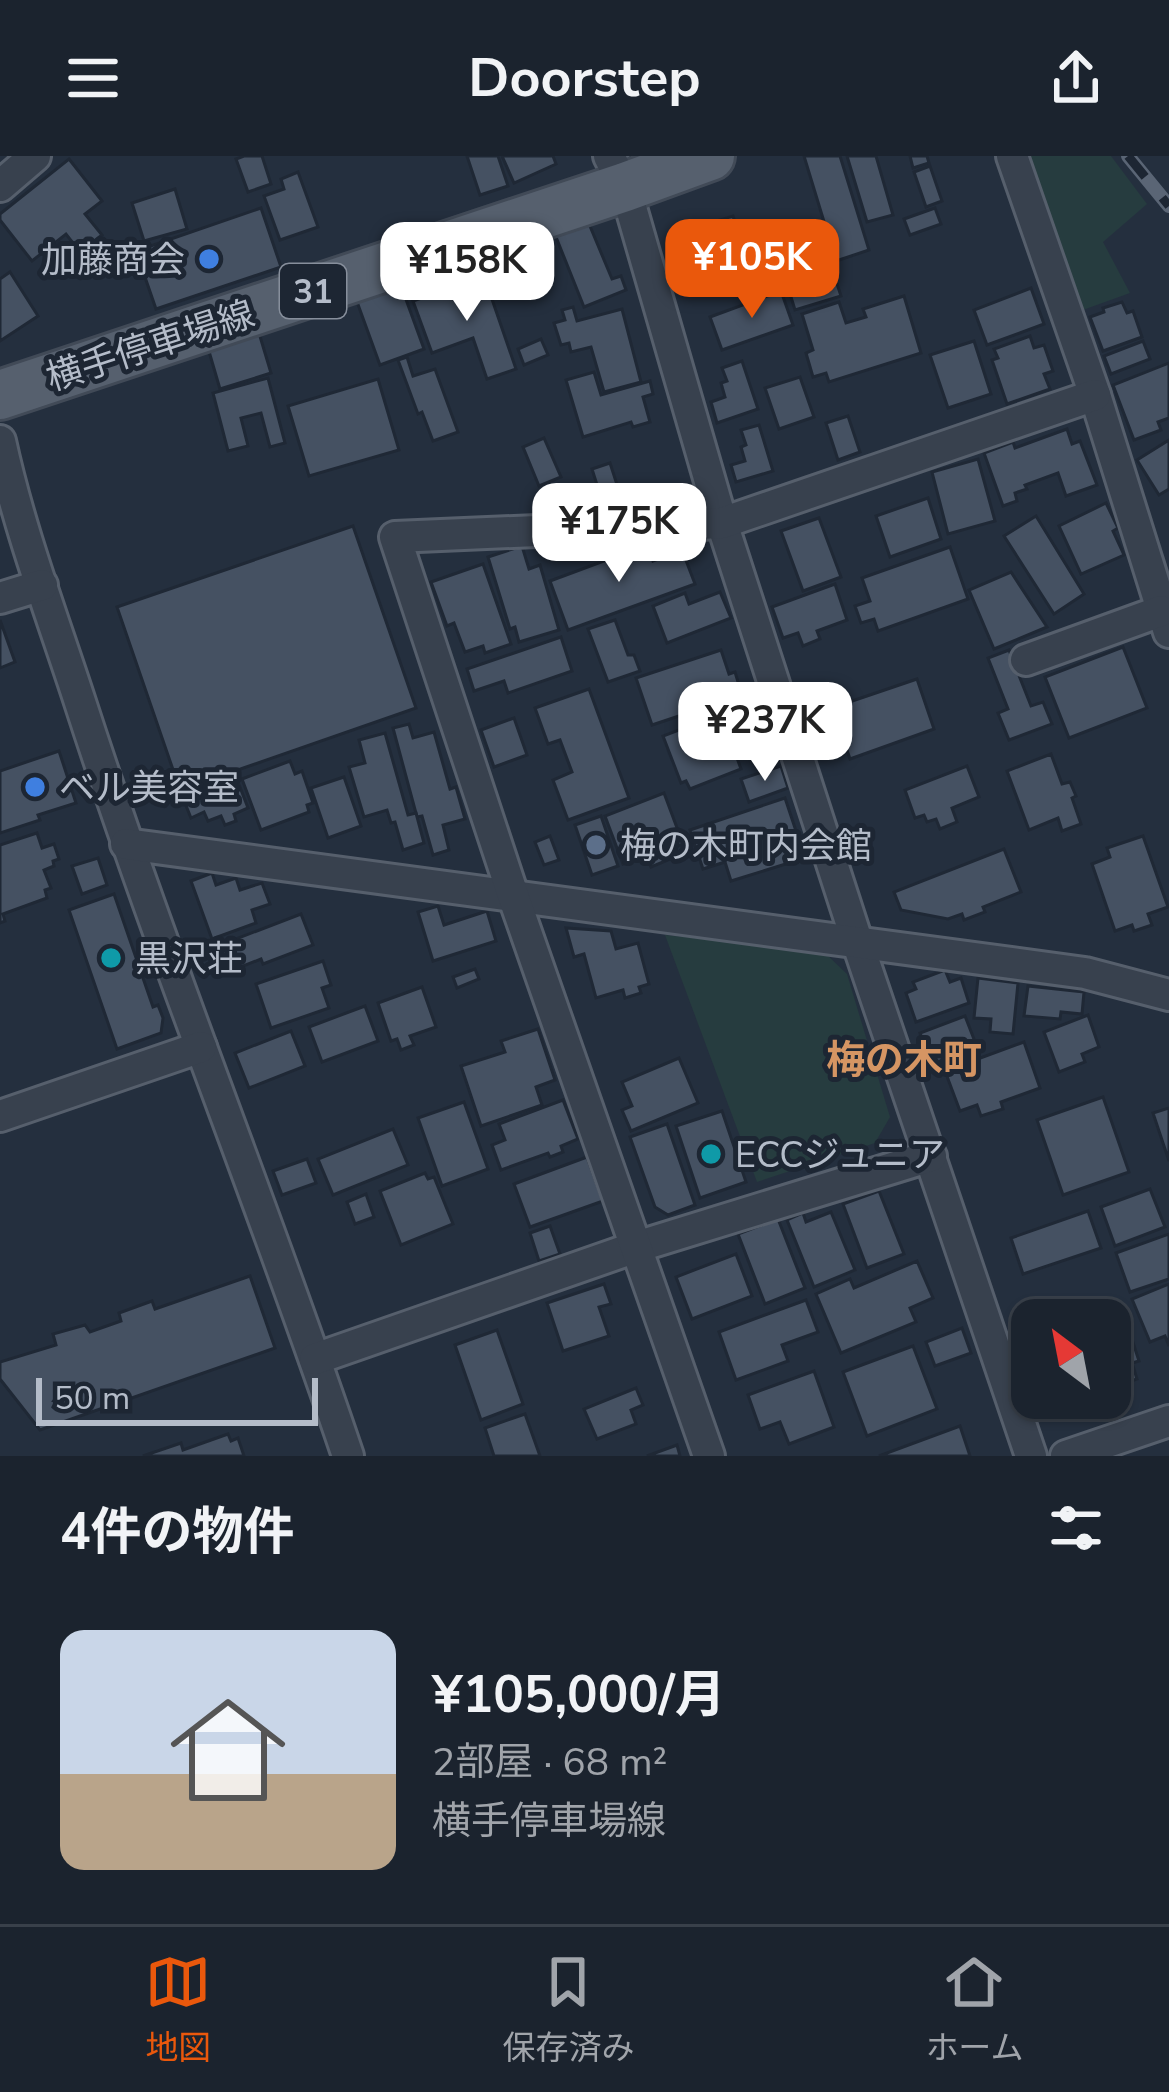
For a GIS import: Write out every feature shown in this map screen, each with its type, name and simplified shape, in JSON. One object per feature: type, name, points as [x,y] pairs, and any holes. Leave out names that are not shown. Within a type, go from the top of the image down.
[{"type":"main road","name":"横手停車場線","points":[[0,395],[617,172],[710,156]]},
{"type":"street","points":[[0,185],[35,156]]},
{"type":"street","points":[[1012,156],[1166,620],[1026,659]]},
{"type":"street","points":[[617,172],[722,523],[1030,1456]]},
{"type":"street","points":[[710,1456],[514,898],[395,537],[722,523],[1095,395]]},
{"type":"street","points":[[0,441],[126,844],[348,1456]]},
{"type":"street","points":[[0,598],[42,585]]},
{"type":"street","points":[[126,844],[1084,973],[1169,995]]},
{"type":"street","points":[[0,1116],[201,1047]]},
{"type":"street","points":[[315,1359],[637,1247],[931,1156]]},
{"type":"street","points":[[1066,1456],[1169,1421]]},
{"type":"green space","points":[[1024,156],[1111,156],[1147,204],[1103,242],[1130,293],[1080,311]]},
{"type":"green space","points":[[665,935],[824,952],[847,974],[890,1117],[875,1143],[757,1182]]},
{"type":"building","points":[[262,156],[271,184],[248,192],[236,159]]},
{"type":"building","points":[[467,156],[498,156],[508,186],[480,195]]},
{"type":"building","points":[[502,156],[553,156],[556,164],[514,183]]},
{"type":"building","points":[[804,156],[840,156],[869,250],[836,261]]},
{"type":"building","points":[[847,156],[876,156],[893,215],[867,222]]},
{"type":"building","points":[[910,156],[927,156],[929,163],[913,168]]},
{"type":"building","points":[[69,159],[102,201],[85,214],[102,235],[80,252],[66,234],[32,261],[0,214]]},
{"type":"building","points":[[930,166],[942,201],[926,207],[914,172]]},
{"type":"building","points":[[298,172],[318,227],[280,240],[264,196],[284,189],[281,179]]},
{"type":"building","points":[[175,189],[187,229],[144,241],[132,203]]},
{"type":"building","name":"加藤商会","points":[[261,208],[281,267],[156,309],[136,251]]},
{"type":"building","points":[[935,208],[941,224],[910,235],[904,219]]},
{"type":"building","points":[[733,216],[748,263],[718,272],[703,225]]},
{"type":"building","points":[[587,219],[612,279],[621,276],[626,290],[584,307],[554,232]]},
{"type":"building","points":[[788,225],[793,249],[758,257],[752,234]]},
{"type":"building","points":[[824,244],[841,296],[795,310],[779,258]]},
{"type":"building","points":[[770,263],[776,287],[761,291],[754,267]]},
{"type":"building","points":[[10,272],[38,316],[0,341],[0,279]]},
{"type":"building","points":[[484,276],[516,369],[487,379],[473,338],[432,353],[413,301]]},
{"type":"building","points":[[400,283],[424,349],[380,365],[356,299]]},
{"type":"building","points":[[1031,288],[1044,324],[987,345],[974,310]]},
{"type":"building","points":[[781,291],[793,325],[722,350],[710,317]]},
{"type":"building","points":[[904,296],[921,353],[829,382],[826,373],[813,377],[806,353],[813,350],[802,314],[839,302],[846,323],[866,317],[863,309]]},
{"type":"building","points":[[1122,302],[1127,313],[1133,311],[1142,337],[1103,351],[1090,317]]},
{"type":"building","points":[[573,307],[577,321],[622,309],[641,382],[604,392],[591,347],[571,352],[569,343],[561,345],[554,323],[565,320],[562,310]]},
{"type":"building","points":[[259,333],[271,373],[220,389],[208,348]]},
{"type":"building","points":[[1030,336],[1034,348],[1044,345],[1053,371],[1044,374],[1050,389],[1007,404],[992,360],[998,358],[994,349]]},
{"type":"building","points":[[541,339],[548,355],[524,365],[518,349]]},
{"type":"building","points":[[974,341],[991,394],[948,408],[930,355]]},
{"type":"building","points":[[1143,341],[1150,359],[1111,374],[1104,356]]},
{"type":"building","points":[[407,357],[413,376],[435,369],[458,432],[433,441],[398,360]]},
{"type":"building","points":[[742,361],[758,409],[717,423],[711,402],[725,397],[721,383],[727,381],[722,368]]},
{"type":"building","points":[[1169,363],[1169,418],[1158,422],[1161,430],[1134,440],[1113,385]]},
{"type":"building","points":[[594,372],[601,395],[650,381],[653,394],[643,397],[650,422],[633,427],[631,422],[583,437],[566,380]]},
{"type":"building","points":[[800,377],[814,417],[779,429],[765,388]]},
{"type":"building","points":[[268,378],[285,443],[270,447],[261,413],[241,418],[248,446],[228,451],[213,393]]},
{"type":"building","points":[[378,379],[399,450],[309,476],[288,406]]},
{"type":"building","points":[[848,416],[860,452],[838,460],[826,423]]},
{"type":"building","points":[[759,425],[773,471],[736,482],[731,465],[745,461],[741,430]]},
{"type":"building","points":[[1067,429],[1072,444],[1080,441],[1097,485],[1066,496],[1058,473],[1025,485],[1027,489],[1015,493],[1017,501],[1003,506],[984,453],[1013,442],[1015,448]]},
{"type":"building","points":[[544,438],[561,477],[539,486],[523,447]]},
{"type":"building","points":[[1169,440],[1169,489],[1159,495],[1137,460]]},
{"type":"building","points":[[978,459],[995,521],[948,534],[932,472]]},
{"type":"building","points":[[610,463],[621,497],[603,504],[592,469]]},
{"type":"building","points":[[928,498],[941,539],[890,557],[876,516]]},
{"type":"building","points":[[1106,503],[1124,555],[1081,574],[1059,526]]},
{"type":"building","points":[[1036,516],[1084,594],[1054,614],[1004,536]]},
{"type":"building","points":[[819,518],[841,577],[803,591],[781,531]]},
{"type":"building","points":[[353,526],[416,708],[180,790],[117,607]]},
{"type":"building","points":[[634,544],[639,558],[651,554],[653,561],[682,550],[695,584],[568,630],[550,581],[607,560],[605,555]]},
{"type":"building","points":[[522,546],[529,569],[540,565],[559,630],[519,642],[515,627],[510,629],[488,557]]},
{"type":"building","points":[[950,547],[968,599],[878,631],[874,619],[861,623],[855,606],[870,601],[862,578]]},
{"type":"building","points":[[483,564],[511,644],[485,653],[483,646],[465,652],[454,623],[447,626],[431,582]]},
{"type":"building","points":[[1011,572],[1047,627],[994,649],[969,590]]},
{"type":"building","points":[[835,584],[847,620],[817,631],[820,639],[803,646],[798,633],[783,638],[772,607]]},
{"type":"building","points":[[720,592],[731,618],[667,643],[653,606],[685,593],[689,604]]},
{"type":"building","points":[[0,620],[15,662],[0,668]]},
{"type":"building","points":[[615,620],[628,655],[634,655],[640,671],[608,682],[588,629]]},
{"type":"building","points":[[561,637],[572,671],[508,693],[504,681],[474,691],[467,669]]},
{"type":"building","points":[[1123,647],[1147,708],[1069,738],[1045,677]]},
{"type":"building","points":[[721,650],[742,695],[652,725],[636,678]]},
{"type":"building","points":[[1009,650],[1031,706],[1043,702],[1052,724],[1009,740],[998,713],[1008,709],[988,658]]},
{"type":"building","points":[[917,679],[934,729],[850,759],[839,726],[814,735],[808,716]]},
{"type":"building","points":[[589,689],[629,798],[568,820],[553,780],[572,772],[560,740],[548,744],[535,708]]},
{"type":"building","points":[[744,705],[761,749],[737,758],[741,769],[690,789],[686,781],[681,783],[663,736]]},
{"type":"building","points":[[514,718],[527,755],[494,767],[481,730]]},
{"type":"building","points":[[409,724],[413,738],[434,732],[450,789],[456,787],[465,819],[443,825],[449,850],[433,855],[422,816],[417,817],[393,728]]},
{"type":"building","points":[[385,733],[408,815],[416,813],[424,843],[403,850],[387,810],[364,817],[349,767],[365,763],[359,740]]},
{"type":"building","name":"ベル美容室","points":[[59,751],[76,803],[0,833],[0,771]]},
{"type":"building","points":[[1051,754],[1062,784],[1070,782],[1076,796],[1072,798],[1081,824],[1062,831],[1058,818],[1029,830],[1007,771]]},
{"type":"building","points":[[290,761],[295,774],[302,771],[313,803],[307,805],[309,812],[261,830],[242,779]]},
{"type":"building","points":[[781,766],[788,788],[749,802],[741,779]]},
{"type":"building","points":[[967,766],[979,797],[952,808],[957,822],[940,829],[936,819],[915,818],[905,790]]},
{"type":"building","points":[[344,777],[361,826],[328,838],[311,788]]},
{"type":"building","points":[[238,782],[248,808],[234,814],[236,821],[225,825],[221,816],[208,821],[204,812],[191,818],[185,803]]},
{"type":"building","points":[[664,793],[683,844],[664,852],[668,860],[651,867],[646,855],[623,864],[605,816]]},
{"type":"building","points":[[785,798],[805,858],[731,881],[725,862],[703,869],[690,830]]},
{"type":"building","name":"梅の木町内会館","points":[[601,816],[618,866],[592,875],[575,825]]},
{"type":"building","points":[[37,833],[42,848],[54,844],[59,859],[44,870],[51,888],[45,890],[47,898],[3,914],[5,921],[0,923],[0,845]]},
{"type":"building","points":[[550,836],[559,860],[544,865],[535,842]]},
{"type":"building","points":[[1143,836],[1168,907],[1148,914],[1152,925],[1115,931],[1092,864],[1110,857],[1107,848]]},
{"type":"building","points":[[1004,849],[1021,892],[964,920],[962,914],[948,919],[901,910],[894,892]]},
{"type":"building","points":[[98,858],[107,885],[82,894],[72,866]]},
{"type":"building","points":[[212,873],[216,885],[236,878],[240,890],[262,883],[270,904],[252,910],[256,923],[212,939],[191,881]]},
{"type":"building","name":"黒沢荘","points":[[114,894],[153,1007],[158,1005],[163,1018],[161,1033],[117,1049],[69,910]]},
{"type":"building","points":[[438,906],[444,925],[487,911],[496,941],[433,961],[418,912]]},
{"type":"building","points":[[301,914],[313,945],[218,976],[213,963],[219,960],[215,947]]},
{"type":"building","points":[[566,928],[611,931],[616,949],[638,943],[649,984],[639,987],[641,993],[625,998],[623,990],[596,998],[584,954],[574,957]]},
{"type":"building","points":[[323,961],[331,985],[322,988],[329,1008],[271,1028],[256,984]]},
{"type":"building","points":[[475,969],[479,979],[457,988],[453,977]]},
{"type":"building","points":[[945,970],[950,982],[961,978],[969,1003],[916,1022],[906,993],[916,989],[913,982]]},
{"type":"building","points":[[978,978],[1018,983],[1013,1034],[990,1032],[991,1019],[974,1018]]},
{"type":"building","points":[[1028,986],[1084,992],[1082,1014],[1061,1012],[1060,1019],[1024,1016]]},
{"type":"building","points":[[422,987],[436,1027],[410,1036],[414,1045],[401,1050],[397,1039],[391,1041],[378,1003]]},
{"type":"building","points":[[365,1006],[378,1041],[322,1062],[309,1027]]},
{"type":"building","points":[[1088,1015],[1099,1047],[1082,1054],[1085,1062],[1059,1072],[1044,1032]]},
{"type":"building","points":[[965,1016],[977,1047],[932,1064],[920,1033]]},
{"type":"building","points":[[538,1029],[555,1080],[536,1087],[542,1105],[481,1126],[461,1066],[505,1052],[501,1041]]},
{"type":"building","points":[[291,1031],[305,1066],[249,1088],[235,1053]]},
{"type":"building","points":[[1024,1042],[1040,1088],[1001,1102],[1003,1109],[981,1116],[977,1105],[960,1111],[945,1071]]},
{"type":"building","points":[[679,1058],[698,1103],[631,1131],[622,1110],[632,1106],[622,1082]]},
{"type":"building","points":[[1103,1097],[1129,1172],[1063,1195],[1037,1120]]},
{"type":"building","points":[[563,1100],[578,1139],[561,1146],[563,1152],[501,1170],[492,1145],[505,1140],[499,1124]]},
{"type":"building","points":[[464,1102],[488,1169],[442,1186],[418,1118]]},
{"type":"building","points":[[1169,1108],[1169,1161],[1153,1113]]},
{"type":"building","name":"ECCジュニア","points":[[722,1111],[746,1182],[700,1198],[676,1126]]},
{"type":"building","points":[[667,1124],[695,1205],[668,1215],[655,1207],[630,1137]]},
{"type":"building","points":[[393,1129],[408,1165],[333,1195],[318,1159]]},
{"type":"building","points":[[587,1157],[603,1201],[530,1227],[514,1184]]},
{"type":"building","points":[[307,1159],[316,1183],[282,1195],[273,1171]]},
{"type":"building","points":[[425,1173],[428,1179],[434,1177],[453,1224],[401,1245],[380,1191]]},
{"type":"building","points":[[1150,1189],[1165,1227],[1115,1246],[1101,1207]]},
{"type":"building","points":[[879,1191],[904,1254],[867,1268],[843,1204]]},
{"type":"building","points":[[366,1194],[374,1217],[355,1224],[347,1202]]},
{"type":"building","points":[[1088,1211],[1101,1248],[1023,1274],[1011,1238]]},
{"type":"building","points":[[831,1212],[855,1270],[814,1287],[787,1220],[803,1213],[806,1222]]},
{"type":"building","points":[[778,1219],[805,1288],[765,1304],[738,1234]]},
{"type":"building","points":[[550,1226],[560,1254],[539,1261],[530,1233]]},
{"type":"building","points":[[1169,1234],[1169,1279],[1130,1292],[1116,1253]]},
{"type":"building","points":[[736,1254],[752,1296],[692,1319],[676,1277]]},
{"type":"building","points":[[917,1261],[933,1298],[910,1308],[916,1322],[841,1353],[816,1294],[850,1279],[854,1288]]},
{"type":"building","points":[[250,1276],[275,1348],[40,1430],[0,1379],[0,1362],[56,1345],[53,1334],[85,1325],[90,1332],[121,1321],[119,1313],[152,1301],[155,1309]]},
{"type":"building","points":[[604,1284],[611,1304],[599,1307],[609,1336],[563,1351],[547,1303]]},
{"type":"building","points":[[1169,1284],[1169,1346],[1165,1336],[1150,1342],[1132,1299]]},
{"type":"building","points":[[806,1300],[818,1332],[782,1345],[788,1361],[736,1380],[719,1332]]},
{"type":"building","points":[[962,1328],[971,1353],[935,1366],[926,1342]]},
{"type":"building","points":[[497,1330],[523,1404],[481,1420],[455,1345]]},
{"type":"building","points":[[1131,1336],[1139,1361],[1132,1363],[1137,1379],[1131,1381]]},
{"type":"building","points":[[913,1346],[937,1409],[867,1436],[843,1372]]},
{"type":"building","points":[[814,1371],[834,1427],[789,1444],[780,1422],[760,1429],[748,1395]]},
{"type":"building","points":[[636,1388],[643,1405],[631,1410],[636,1424],[597,1439],[584,1409]]},
{"type":"building","points":[[525,1414],[540,1456],[494,1456],[485,1428]]},
{"type":"building","points":[[960,1426],[970,1456],[879,1456]]},
{"type":"building","points":[[228,1434],[231,1441],[238,1438],[244,1456],[143,1456],[181,1443],[183,1450]]},
{"type":"building","points":[[677,1445],[680,1456],[647,1456]]},
{"type":"railway","points":[[1128,156],[1169,206]]},
{"type":"place","name":"加藤商会","points":[[209,259]]},
{"type":"place","name":"ベル美容室","points":[[35,787]]},
{"type":"place","name":"梅の木町内会館","points":[[596,845]]},
{"type":"place","name":"黒沢荘","points":[[111,958]]},
{"type":"place","name":"ECCジュニア","points":[[711,1154]]},
{"type":"district","name":"梅の木町","points":[[904,1059]]}]
